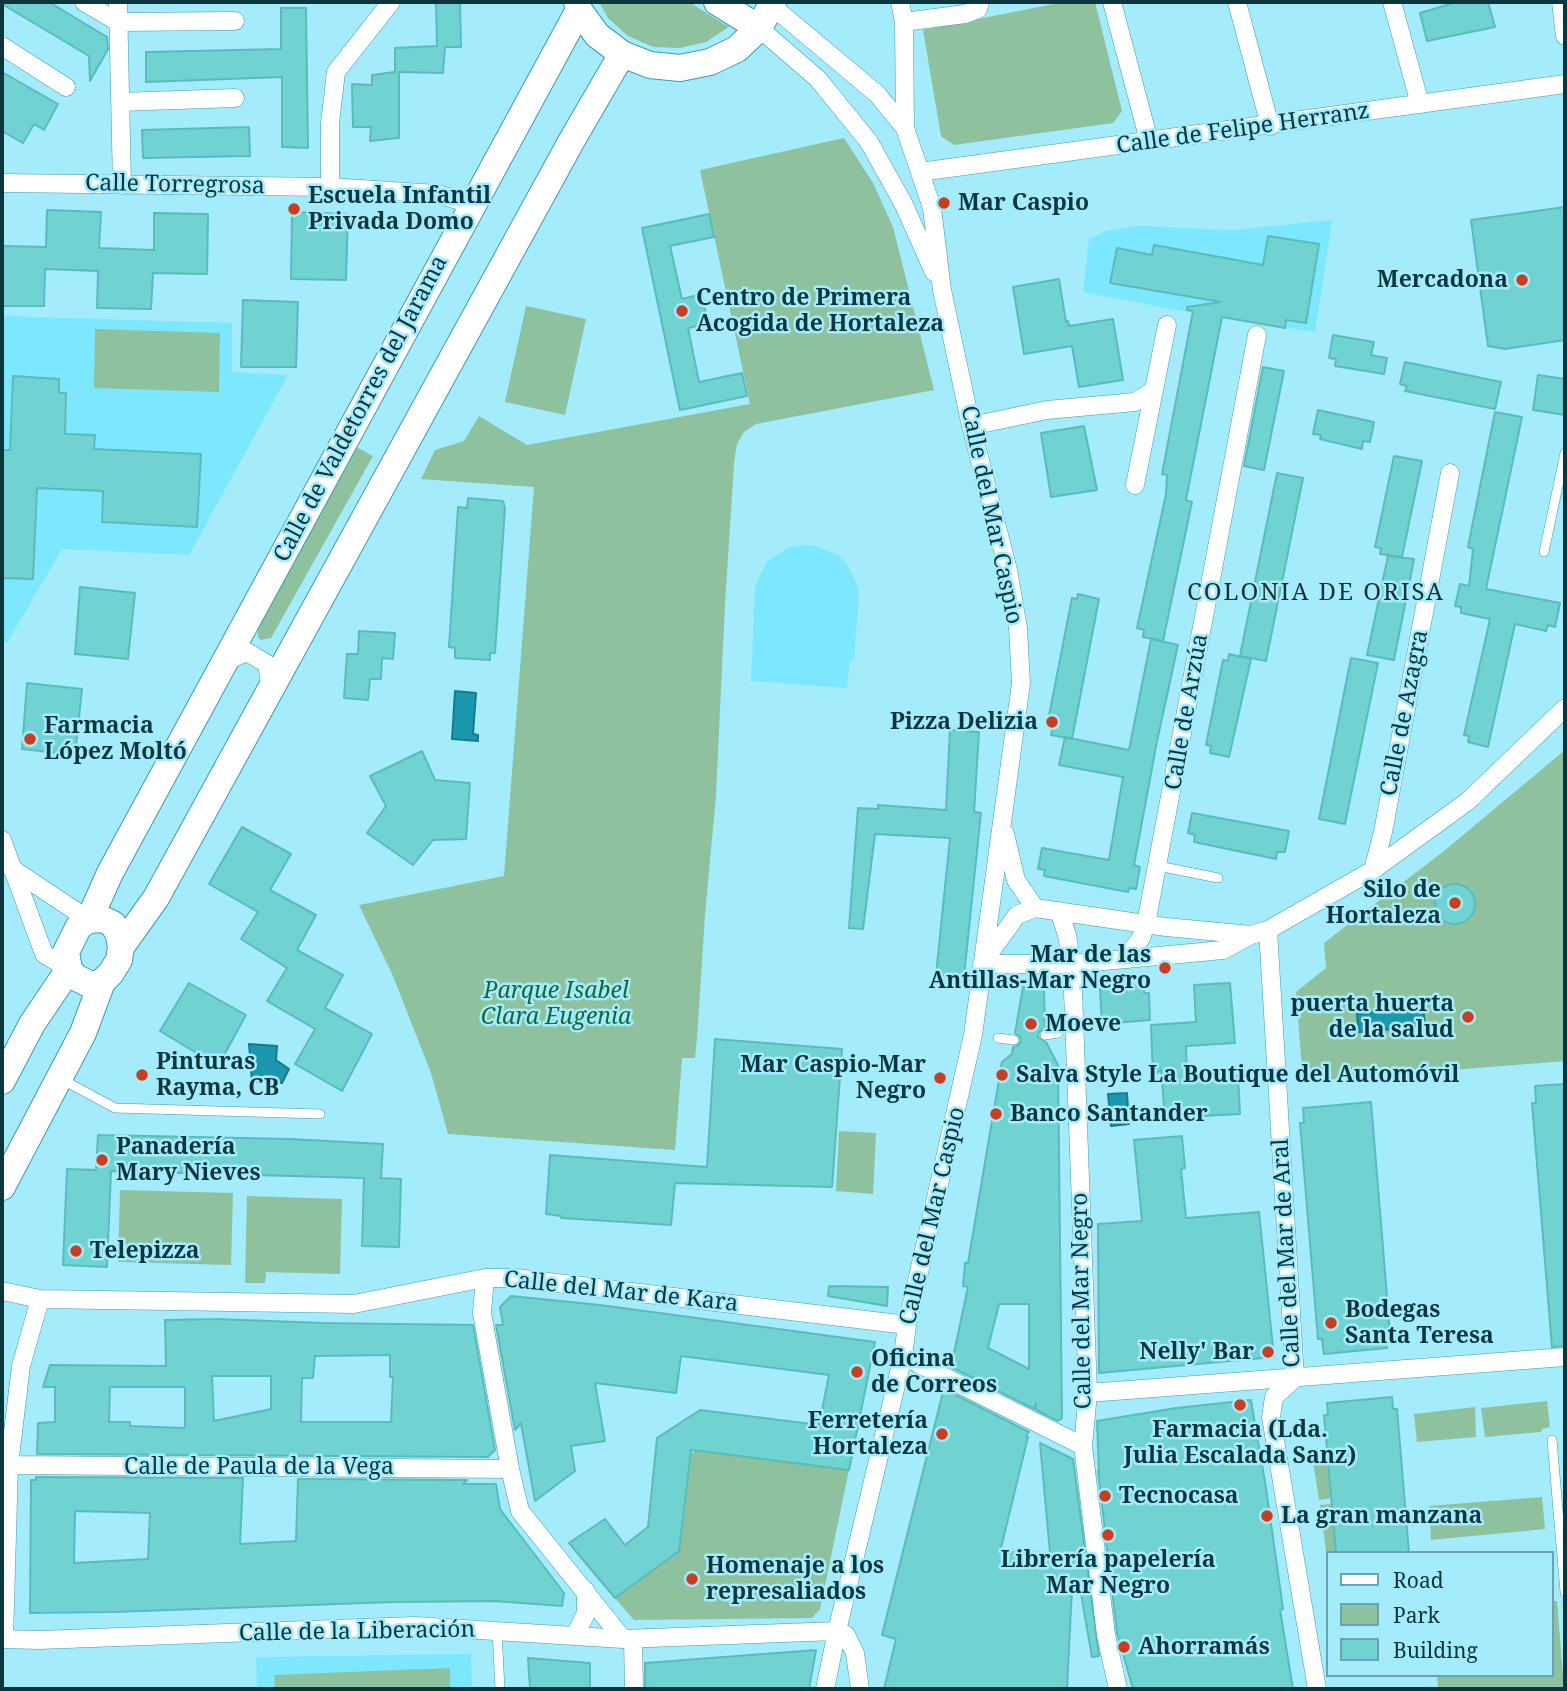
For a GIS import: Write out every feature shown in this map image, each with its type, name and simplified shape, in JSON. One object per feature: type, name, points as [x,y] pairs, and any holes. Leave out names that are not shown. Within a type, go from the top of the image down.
[{"type":"street","points":[[84,2],[118,22],[235,21]]},
{"type":"street","points":[[118,2],[122,185]]},
{"type":"street","points":[[330,187],[330,123],[336,72],[391,2]]},
{"type":"street","points":[[578,6],[597,35],[622,54],[650,65],[680,68],[710,62],[737,49],[768,9],[717,2]]},
{"type":"street","points":[[900,2],[904,22],[905,128]]},
{"type":"street","points":[[904,22],[965,14],[978,9],[980,2]]},
{"type":"street","points":[[1112,2],[1149,141]]},
{"type":"street","points":[[1237,2],[1270,125]]},
{"type":"street","points":[[1392,2],[1420,104]]},
{"type":"street","points":[[1561,2],[1565,36]]},
{"type":"street","name":"Calle de Valdetorres del Jarama","points":[[89,920],[110,873],[578,6]]},
{"type":"street","name":"Calle del Mar Caspio","points":[[768,9],[877,94],[905,128],[932,208],[942,290],[971,426],[1008,570],[1017,628],[1020,683],[973,1035],[907,1325],[903,1356],[825,1689]]},
{"type":"street","name":"Calle del Mar Caspio","points":[[768,9],[818,79],[869,142],[903,204],[942,290]]},
{"type":"street","points":[[2,46],[66,87]]},
{"type":"street","points":[[121,947],[156,898],[622,54]]},
{"type":"street","name":"Calle de Felipe Herranz","points":[[920,172],[1565,84]]},
{"type":"street","points":[[120,102],[235,98]]},
{"type":"street","name":"Calle Torregrosa","points":[[2,183],[330,187],[437,194],[471,207]]},
{"type":"street","points":[[1135,485],[1167,325]]},
{"type":"street","name":"Calle de Arzúa","points":[[1125,959],[1141,938],[1146,924],[1257,335]]},
{"type":"street","points":[[971,426],[1047,410],[1135,402],[1153,391]]},
{"type":"street","name":"Calle de Azagra","points":[[1373,870],[1386,819],[1450,473]]},
{"type":"street","points":[[225,662],[247,652],[267,664],[271,689]]},
{"type":"street","points":[[982,964],[1072,964],[1223,950],[1373,870],[1468,801],[1565,708]]},
{"type":"street","name":"Calle del Mar Caspio","points":[[982,964],[1017,915],[1035,908],[1016,880],[1002,825]]},
{"type":"street","points":[[2,840],[44,954],[69,969],[82,982],[91,985],[102,982]]},
{"type":"street","points":[[11,868],[89,920]]},
{"type":"street","points":[[1035,908],[1200,931],[1259,932]]},
{"type":"street","name":"Calle del Mar Negro","points":[[1059,911],[1072,964],[1088,1393],[1083,1446],[1105,1635],[1118,1689]]},
{"type":"street","points":[[2,1081],[32,1024],[69,969],[66,952],[79,926],[89,920],[102,919],[113,925],[119,934],[119,960],[102,982],[83,1034],[2,1187]]},
{"type":"street","name":"Calle del Mar de Aral","points":[[1259,932],[1295,1378],[1274,1397],[1271,1417],[1317,1689]]},
{"type":"street","points":[[485,1278],[482,1313],[520,1511],[628,1639],[634,1689]]},
{"type":"street","name":"Calle del Mar de Kara","points":[[2,1291],[40,1299],[354,1304],[485,1278],[515,1278],[907,1325]]},
{"type":"street","points":[[3,1639],[9,1465],[20,1366],[40,1299]]},
{"type":"street","points":[[903,1356],[1083,1446]]},
{"type":"street","points":[[1088,1393],[1565,1357]]},
{"type":"street","name":"Calle de Paula de la Vega","points":[[9,1465],[510,1469]]},
{"type":"street","points":[[575,1636],[586,1613],[586,1591]]},
{"type":"street","name":"Calle de la Liberación","points":[[3,1639],[39,1640],[415,1626],[628,1639],[837,1631]]},
{"type":"street","points":[[837,1631],[846,1634],[855,1653],[860,1689]]},
{"type":"lane","points":[[1545,552],[1565,453]]},
{"type":"lane","points":[[1158,866],[1218,878]]},
{"type":"lane","points":[[1045,1035],[1058,1033]]},
{"type":"lane","points":[[998,1038],[1014,1040]]},
{"type":"lane","points":[[59,1078],[115,1108],[320,1114]]},
{"type":"lane","points":[[1552,1440],[1565,1592]]},
{"type":"lane","points":[[497,1631],[500,1689]]},
{"type":"shaded area","points":[[1332,220],[1315,332],[1192,313],[1083,292],[1089,239],[1106,231],[1137,226],[1232,230]]},
{"type":"shaded area","points":[[2,316],[232,323],[232,372],[288,375],[189,555],[62,549],[7,643],[2,642]]},
{"type":"shaded area","points":[[816,546],[838,555],[847,564],[856,582],[859,593],[854,659],[850,660],[847,688],[751,681],[755,589],[758,579],[767,561],[788,548]]},
{"type":"shaded area","points":[[455,691],[476,693],[473,734],[478,735],[478,741],[452,739]]},
{"type":"shaded area","points":[[1423,1008],[1425,1026],[1359,1032],[1357,1014]]},
{"type":"shaded area","points":[[249,1044],[277,1046],[276,1060],[289,1069],[282,1083],[252,1082]]},
{"type":"shaded area","points":[[1127,1093],[1129,1124],[1111,1126],[1108,1094]]},
{"type":"shaded area","points":[[471,1654],[472,1689],[257,1689],[256,1657]]},
{"type":"green space","points":[[599,2],[689,2],[729,27],[706,42],[680,48],[653,47],[628,36],[608,18]]},
{"type":"green space","points":[[1064,2],[1095,2],[1122,111],[1113,123],[954,145],[941,136],[923,30]]},
{"type":"green space","name":"Parque Isabel Clara Eugenia","points":[[844,138],[873,183],[893,227],[934,390],[756,424],[744,432],[737,444],[725,604],[716,795],[697,1038],[695,1058],[682,1058],[675,1150],[448,1134],[431,1073],[393,976],[359,905],[504,876],[534,487],[421,479],[435,450],[464,441],[479,416],[527,445],[750,404],[700,170]]},
{"type":"green space","points":[[526,306],[586,319],[565,415],[505,402]]},
{"type":"green space","points":[[95,329],[220,333],[219,392],[94,388]]},
{"type":"green space","points":[[356,447],[373,456],[271,638],[261,640],[258,630],[263,615]]},
{"type":"green space","points":[[1565,750],[1565,1061],[1303,1082],[1296,992],[1326,968],[1324,943],[1444,851]]},
{"type":"green space","points":[[839,1131],[876,1133],[873,1194],[836,1191]]},
{"type":"green space","points":[[120,1190],[233,1193],[231,1265],[118,1262]]},
{"type":"green space","points":[[247,1196],[342,1199],[340,1274],[266,1272],[265,1283],[245,1283]]},
{"type":"green space","points":[[1547,1401],[1550,1427],[1542,1429],[1541,1432],[1485,1437],[1481,1408]]},
{"type":"green space","points":[[1475,1407],[1476,1437],[1417,1442],[1414,1414]]},
{"type":"green space","points":[[1311,1448],[1327,1448],[1331,1498],[1319,1500]]},
{"type":"green space","points":[[695,1451],[849,1470],[820,1609],[812,1618],[634,1620],[615,1598],[679,1551],[691,1454]]},
{"type":"green space","points":[[1542,1497],[1545,1529],[1431,1540],[1429,1506]]},
{"type":"green space","points":[[1332,1504],[1336,1551],[1326,1551],[1320,1505]]},
{"type":"green space","points":[[1553,1601],[1557,1601],[1564,1689],[1438,1689],[1437,1677],[1553,1677]]},
{"type":"green space","points":[[450,1668],[450,1689],[275,1689],[274,1675]]},
{"type":"building","points":[[2,2],[49,2],[107,37],[108,49],[90,81],[89,56]]},
{"type":"building","points":[[436,2],[460,2],[461,47],[445,47],[443,73],[399,72],[399,138],[370,141],[371,127],[353,127],[352,84],[372,85],[372,75],[395,72],[395,48],[437,46]]},
{"type":"building","points":[[1457,2],[1488,2],[1495,27],[1427,41],[1420,13]]},
{"type":"building","points":[[281,8],[306,8],[308,148],[282,147],[282,77],[146,82],[146,52],[281,49]]},
{"type":"building","points":[[2,72],[58,104],[44,130],[34,124],[23,143],[2,131]]},
{"type":"building","points":[[249,127],[250,156],[143,158],[142,130]]},
{"type":"building","name":"Mercadona","points":[[1565,207],[1565,340],[1505,349],[1488,346],[1471,220]]},
{"type":"building","points":[[47,210],[101,212],[99,248],[154,250],[154,213],[208,214],[207,274],[153,273],[151,309],[97,308],[98,271],[45,269],[44,306],[2,306],[2,246],[46,247]]},
{"type":"building","points":[[292,212],[348,214],[346,280],[291,279]]},
{"type":"building","name":"Centro de Primera Acogida de Hortaleza","points":[[709,214],[714,237],[670,246],[682,299],[702,294],[708,324],[688,328],[699,382],[742,373],[747,396],[680,410],[642,228]]},
{"type":"building","points":[[1268,236],[1319,244],[1306,323],[1286,320],[1285,328],[1222,317],[1186,500],[1192,502],[1163,641],[1143,637],[1144,630],[1137,628],[1166,494],[1167,475],[1162,474],[1193,311],[1187,310],[1187,307],[1221,302],[1110,283],[1117,248],[1152,255],[1154,245],[1263,265]]},
{"type":"building","points":[[1059,279],[1066,322],[1068,321],[1069,326],[1113,319],[1123,380],[1079,387],[1072,346],[1024,354],[1013,287]]},
{"type":"building","points":[[243,300],[298,302],[296,367],[241,367]]},
{"type":"building","points":[[1333,335],[1374,342],[1371,355],[1387,358],[1384,374],[1335,366],[1336,359],[1329,358]]},
{"type":"building","points":[[1405,362],[1501,382],[1495,409],[1405,391],[1407,386],[1400,384]]},
{"type":"building","points":[[1263,367],[1284,371],[1264,470],[1244,466]]},
{"type":"building","points":[[1538,375],[1565,379],[1565,415],[1533,410]]},
{"type":"building","points":[[13,376],[59,379],[59,393],[66,393],[65,434],[95,435],[94,449],[201,454],[197,527],[102,522],[103,491],[37,488],[33,579],[2,578],[2,450],[10,450]]},
{"type":"building","points":[[1318,410],[1374,422],[1370,442],[1363,441],[1362,449],[1320,439],[1321,435],[1313,434]]},
{"type":"building","points":[[1495,412],[1522,417],[1486,589],[1560,603],[1555,627],[1548,625],[1546,631],[1515,624],[1488,747],[1468,742],[1469,736],[1464,735],[1490,619],[1461,613],[1461,607],[1455,606],[1460,584],[1469,586],[1473,549],[1468,547]]},
{"type":"building","points":[[1084,426],[1097,490],[1051,497],[1041,433]]},
{"type":"building","points":[[1394,456],[1422,461],[1402,557],[1380,554],[1381,548],[1375,547]]},
{"type":"building","points":[[1277,473],[1303,478],[1266,661],[1240,656]]},
{"type":"building","points":[[468,498],[503,501],[505,508],[495,653],[490,653],[490,660],[455,658],[455,648],[449,647],[458,507],[467,508]]},
{"type":"building","points":[[1388,556],[1414,559],[1394,660],[1367,655]]},
{"type":"building","points":[[80,587],[135,593],[128,659],[75,654]]},
{"type":"building","points":[[1078,594],[1099,599],[1072,739],[1051,735],[1053,727],[1047,726],[1072,598],[1077,599]]},
{"type":"building","points":[[359,631],[395,633],[393,659],[382,658],[381,679],[370,679],[368,700],[344,698],[347,654],[358,654]]},
{"type":"building","points":[[1151,639],[1178,645],[1134,865],[1140,867],[1136,889],[1129,888],[1128,892],[1044,876],[1045,870],[1038,869],[1042,848],[1109,860],[1123,777],[1059,765],[1065,737],[1129,750]]},
{"type":"building","points":[[1229,654],[1251,659],[1229,757],[1210,753],[1211,746],[1206,745],[1223,660],[1228,661]]},
{"type":"building","points":[[1351,658],[1378,663],[1345,824],[1319,819]]},
{"type":"building","points":[[27,683],[82,689],[75,755],[22,749]]},
{"type":"building","points":[[950,730],[979,732],[974,812],[981,813],[964,976],[936,975],[950,838],[875,834],[863,929],[849,928],[858,808],[878,809],[878,805],[946,810]]},
{"type":"building","points":[[422,751],[435,780],[470,783],[466,839],[433,840],[413,865],[367,833],[386,806],[370,776]]},
{"type":"building","points":[[1192,813],[1289,831],[1285,852],[1277,852],[1276,859],[1194,842],[1195,835],[1188,833]]},
{"type":"building","points":[[242,827],[291,854],[270,890],[316,915],[297,950],[343,975],[325,1008],[372,1034],[342,1091],[295,1064],[315,1029],[267,1001],[287,968],[241,939],[258,912],[209,884]]},
{"type":"building","name":"Silo de Hortaleza","points":[[1455,884],[1469,890],[1475,904],[1469,918],[1455,924],[1441,918],[1435,904],[1441,890]]},
{"type":"building","points":[[189,983],[246,1015],[218,1066],[160,1031]]},
{"type":"building","points":[[1230,983],[1235,1043],[1186,1046],[1187,1080],[1238,1076],[1240,1114],[1165,1118],[1161,1070],[1153,1076],[1151,1025],[1196,1022],[1194,985]]},
{"type":"building","points":[[1131,984],[1144,985],[1144,993],[1149,993],[1150,1020],[1102,1024],[1100,989]]},
{"type":"building","points":[[1023,987],[1044,989],[1045,1028],[1039,1032],[1038,1037],[1046,1042],[1058,1065],[1062,1418],[1058,1421],[1036,1410],[1036,1403],[1034,1409],[951,1367],[968,1287],[963,1286],[965,1263],[968,1263],[1002,1062],[1012,1054],[1013,1047],[1021,1042],[1015,1033]],"holes":[[[999,1304],[1029,1304],[1029,1369],[988,1348]]]},
{"type":"building","points":[[715,1039],[842,1049],[832,1187],[675,1183],[671,1225],[561,1218],[546,1214],[550,1155],[707,1167]]},
{"type":"building","points":[[1565,1084],[1565,1346],[1552,1347],[1532,1103],[1536,1103],[1535,1086]]},
{"type":"building","points":[[1371,1102],[1390,1333],[1386,1334],[1387,1348],[1324,1354],[1322,1339],[1318,1339],[1300,1123],[1304,1123],[1303,1108]]},
{"type":"building","points":[[98,1135],[383,1144],[381,1178],[401,1179],[399,1247],[362,1246],[364,1178],[111,1171],[107,1267],[63,1265],[67,1169],[96,1170]]},
{"type":"building","points":[[1182,1136],[1185,1168],[1181,1169],[1186,1218],[1259,1212],[1274,1357],[1099,1373],[1098,1224],[1142,1221],[1134,1140]]},
{"type":"building","points":[[829,1286],[888,1287],[887,1306],[828,1296]]},
{"type":"building","points":[[511,1296],[600,1305],[875,1342],[849,1470],[691,1450],[679,1551],[615,1598],[569,1543],[605,1519],[625,1545],[648,1527],[657,1438],[700,1410],[819,1425],[829,1375],[681,1356],[676,1393],[595,1383],[605,1441],[571,1446],[575,1471],[535,1501],[521,1423],[515,1430],[496,1325],[503,1325],[500,1307]]},
{"type":"building","points":[[165,1320],[473,1325],[495,1450],[488,1457],[37,1454],[38,1423],[55,1422],[55,1387],[43,1387],[50,1365],[166,1366]],"holes":[[[390,1355],[390,1377],[393,1377],[391,1422],[301,1422],[302,1378],[313,1378],[315,1356]],[[212,1376],[271,1376],[271,1409],[214,1421]],[[110,1387],[185,1387],[185,1428],[130,1426],[130,1422],[109,1422]]]},
{"type":"building","points":[[946,1390],[1029,1432],[1000,1552],[1050,1553],[1040,1443],[1073,1459],[1099,1656],[1092,1657],[1080,1588],[1072,1588],[1067,1689],[884,1689],[896,1639],[882,1635],[943,1392],[946,1393]]},
{"type":"building","points":[[1392,1397],[1393,1409],[1397,1409],[1409,1551],[1336,1551],[1324,1415],[1328,1415],[1327,1403]]},
{"type":"building","points":[[1251,1400],[1266,1488],[1283,1609],[1280,1610],[1293,1689],[1133,1689],[1117,1633],[1098,1471],[1097,1421],[1176,1408]]},
{"type":"building","points":[[36,1477],[243,1478],[240,1544],[296,1541],[298,1479],[467,1480],[463,1484],[496,1484],[500,1509],[564,1593],[562,1606],[494,1601],[394,1602],[30,1613],[31,1480],[36,1480]],"holes":[[[75,1511],[150,1513],[148,1559],[74,1563]]]},
{"type":"building","points":[[816,1650],[809,1689],[645,1689],[645,1663]]},
{"type":"building","points":[[528,1658],[590,1663],[590,1689],[530,1689]]},
{"type":"place","name":"Mar Caspio","points":[[944,203]]},
{"type":"place","name":"Escuela Infantil Privada Domo","points":[[294,209]]},
{"type":"place","name":"Mercadona","points":[[1522,280]]},
{"type":"place","name":"Centro de Primera Acogida de Hortaleza","points":[[682,311]]},
{"type":"place","name":"Pizza Delizia","points":[[1052,722]]},
{"type":"place","name":"Farmacia López Moltó","points":[[30,739]]},
{"type":"place","name":"Silo de Hortaleza","points":[[1455,903]]},
{"type":"place","name":"Mar de las Antillas-Mar Negro","points":[[1165,968]]},
{"type":"place","name":"puerta huerta de la salud","points":[[1468,1017]]},
{"type":"place","name":"Moeve","points":[[1031,1024]]},
{"type":"place","name":"Pinturas Rayma, CB","points":[[142,1075]]},
{"type":"place","name":"Salva Style La Boutique del Automóvil","points":[[1002,1075]]},
{"type":"place","name":"Mar Caspio-Mar Negro","points":[[940,1078]]},
{"type":"place","name":"Banco Santander","points":[[996,1114]]},
{"type":"place","name":"Panadería Mary Nieves","points":[[102,1160]]},
{"type":"place","name":"Telepizza","points":[[76,1251]]},
{"type":"place","name":"Bodegas Santa Teresa","points":[[1331,1323]]},
{"type":"place","name":"Nelly' Bar","points":[[1268,1352]]},
{"type":"place","name":"Oficina de Correos","points":[[857,1372]]},
{"type":"place","name":"Farmacia (Lda. Julia Escalada Sanz)","points":[[1240,1405]]},
{"type":"place","name":"Ferretería Hortaleza","points":[[942,1434]]},
{"type":"place","name":"Tecnocasa","points":[[1105,1496]]},
{"type":"place","name":"La gran manzana","points":[[1267,1516]]},
{"type":"place","name":"Librería papelería Mar Negro","points":[[1108,1535]]},
{"type":"place","name":"Homenaje a los represaliados","points":[[692,1579]]},
{"type":"place","name":"Ahorramás","points":[[1124,1647]]},
{"type":"district","name":"COLONIA DE ORISA","points":[[1316,593]]}]
